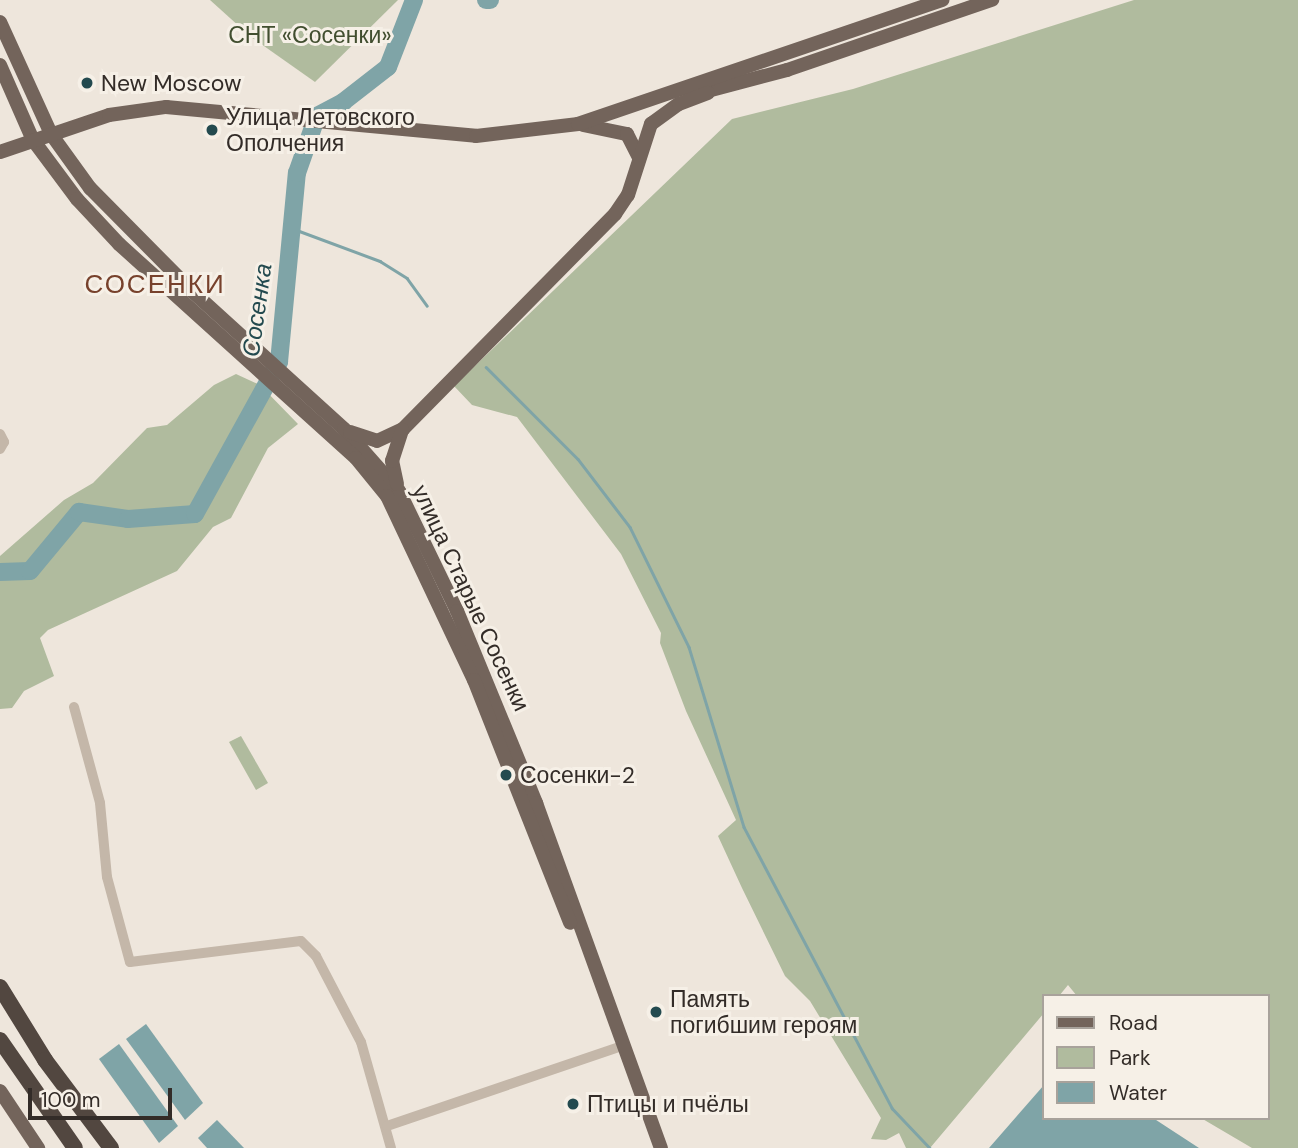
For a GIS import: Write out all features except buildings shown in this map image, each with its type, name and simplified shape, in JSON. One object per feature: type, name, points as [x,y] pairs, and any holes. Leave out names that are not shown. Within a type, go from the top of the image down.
[{"type":"highway","points":[[0,987],[45,1060],[111,1148]]},
{"type":"highway","points":[[0,1040],[23,1077],[75,1148]]},
{"type":"main road","points":[[0,152],[109,115],[166,107],[476,136],[578,124],[942,0]]},
{"type":"main road","points":[[344,429],[377,441],[403,429],[615,214],[628,195],[645,135],[661,114],[708,93],[992,0]]},
{"type":"main road","name":"улица Старые Сосенки","points":[[0,22],[51,134],[90,188],[236,342]]},
{"type":"main road","name":"улица Старые Сосенки","points":[[0,65],[33,140],[77,199],[119,244],[294,393],[356,458],[396,513],[506,756],[661,1148]]},
{"type":"main road","points":[[660,96],[708,93]]},
{"type":"main road","points":[[578,124],[627,134],[639,158]]},
{"type":"main road","name":"улица Старые Сосенки","points":[[294,393],[344,429],[399,491],[457,611],[536,803],[621,1046],[651,1148]]},
{"type":"main road","points":[[399,491],[392,461],[403,429]]},
{"type":"main road","points":[[0,1051],[23,1077]]},
{"type":"main road","points":[[0,1091],[38,1148]]},
{"type":"street","points":[[0,434],[4,442],[0,449]]},
{"type":"street","points":[[74,707],[100,803],[107,877],[130,962],[301,941],[316,956],[361,1042],[387,1126],[391,1148]]},
{"type":"street","points":[[387,1126],[621,1046]]},
{"type":"green space","name":"СНТ «Сосенки»","points":[[210,0],[398,0],[315,82],[251,37]]},
{"type":"green space","points":[[1134,0],[1298,0],[1298,1148],[1252,1148],[1204,1120],[1270,1120],[1270,994],[1075,994],[1068,985],[1061,994],[1042,994],[1042,1015],[930,1148],[906,1148],[899,1133],[886,1140],[871,1139],[881,1118],[810,1001],[785,976],[718,836],[736,820],[686,711],[660,643],[661,633],[621,554],[517,417],[472,405],[454,386],[732,119],[853,89]]},
{"type":"green space","points":[[236,374],[260,385],[298,424],[268,448],[231,518],[213,527],[177,571],[48,630],[40,638],[54,676],[24,691],[12,708],[0,709],[0,556],[64,500],[93,483],[147,428],[167,425],[214,385]]},
{"type":"green space","points":[[241,736],[268,783],[256,790],[229,742]]},
{"type":"water","points":[[146,1024],[203,1103],[185,1120],[126,1039]]},
{"type":"water","points":[[119,1044],[178,1126],[159,1143],[99,1059]]},
{"type":"water","points":[[1042,1087],[1042,1120],[1156,1120],[1199,1148],[989,1148]]},
{"type":"water","points":[[217,1120],[244,1148],[207,1148],[198,1138]]},
{"type":"waterway","name":"Сосенка","points":[[0,572],[30,571],[79,512],[128,519],[195,514],[279,362],[297,173],[317,116],[343,102],[388,67],[414,0]]},
{"type":"waterway","points":[[294,229],[380,261],[407,278],[427,306]]},
{"type":"waterway","points":[[486,367],[578,459],[630,527],[689,647],[744,827],[892,1108],[930,1148]]},
{"type":"place","name":"New Moscow","points":[[87,83]]},
{"type":"place","name":"Улица Летовского Ополчения","points":[[212,130]]},
{"type":"place","name":"Сосенки-2","points":[[506,775]]},
{"type":"place","name":"Память погибшим героям","points":[[656,1012]]},
{"type":"place","name":"Птицы и пчёлы","points":[[573,1104]]},
{"type":"district","name":"СОСЕНКИ","points":[[155,285]]}]
